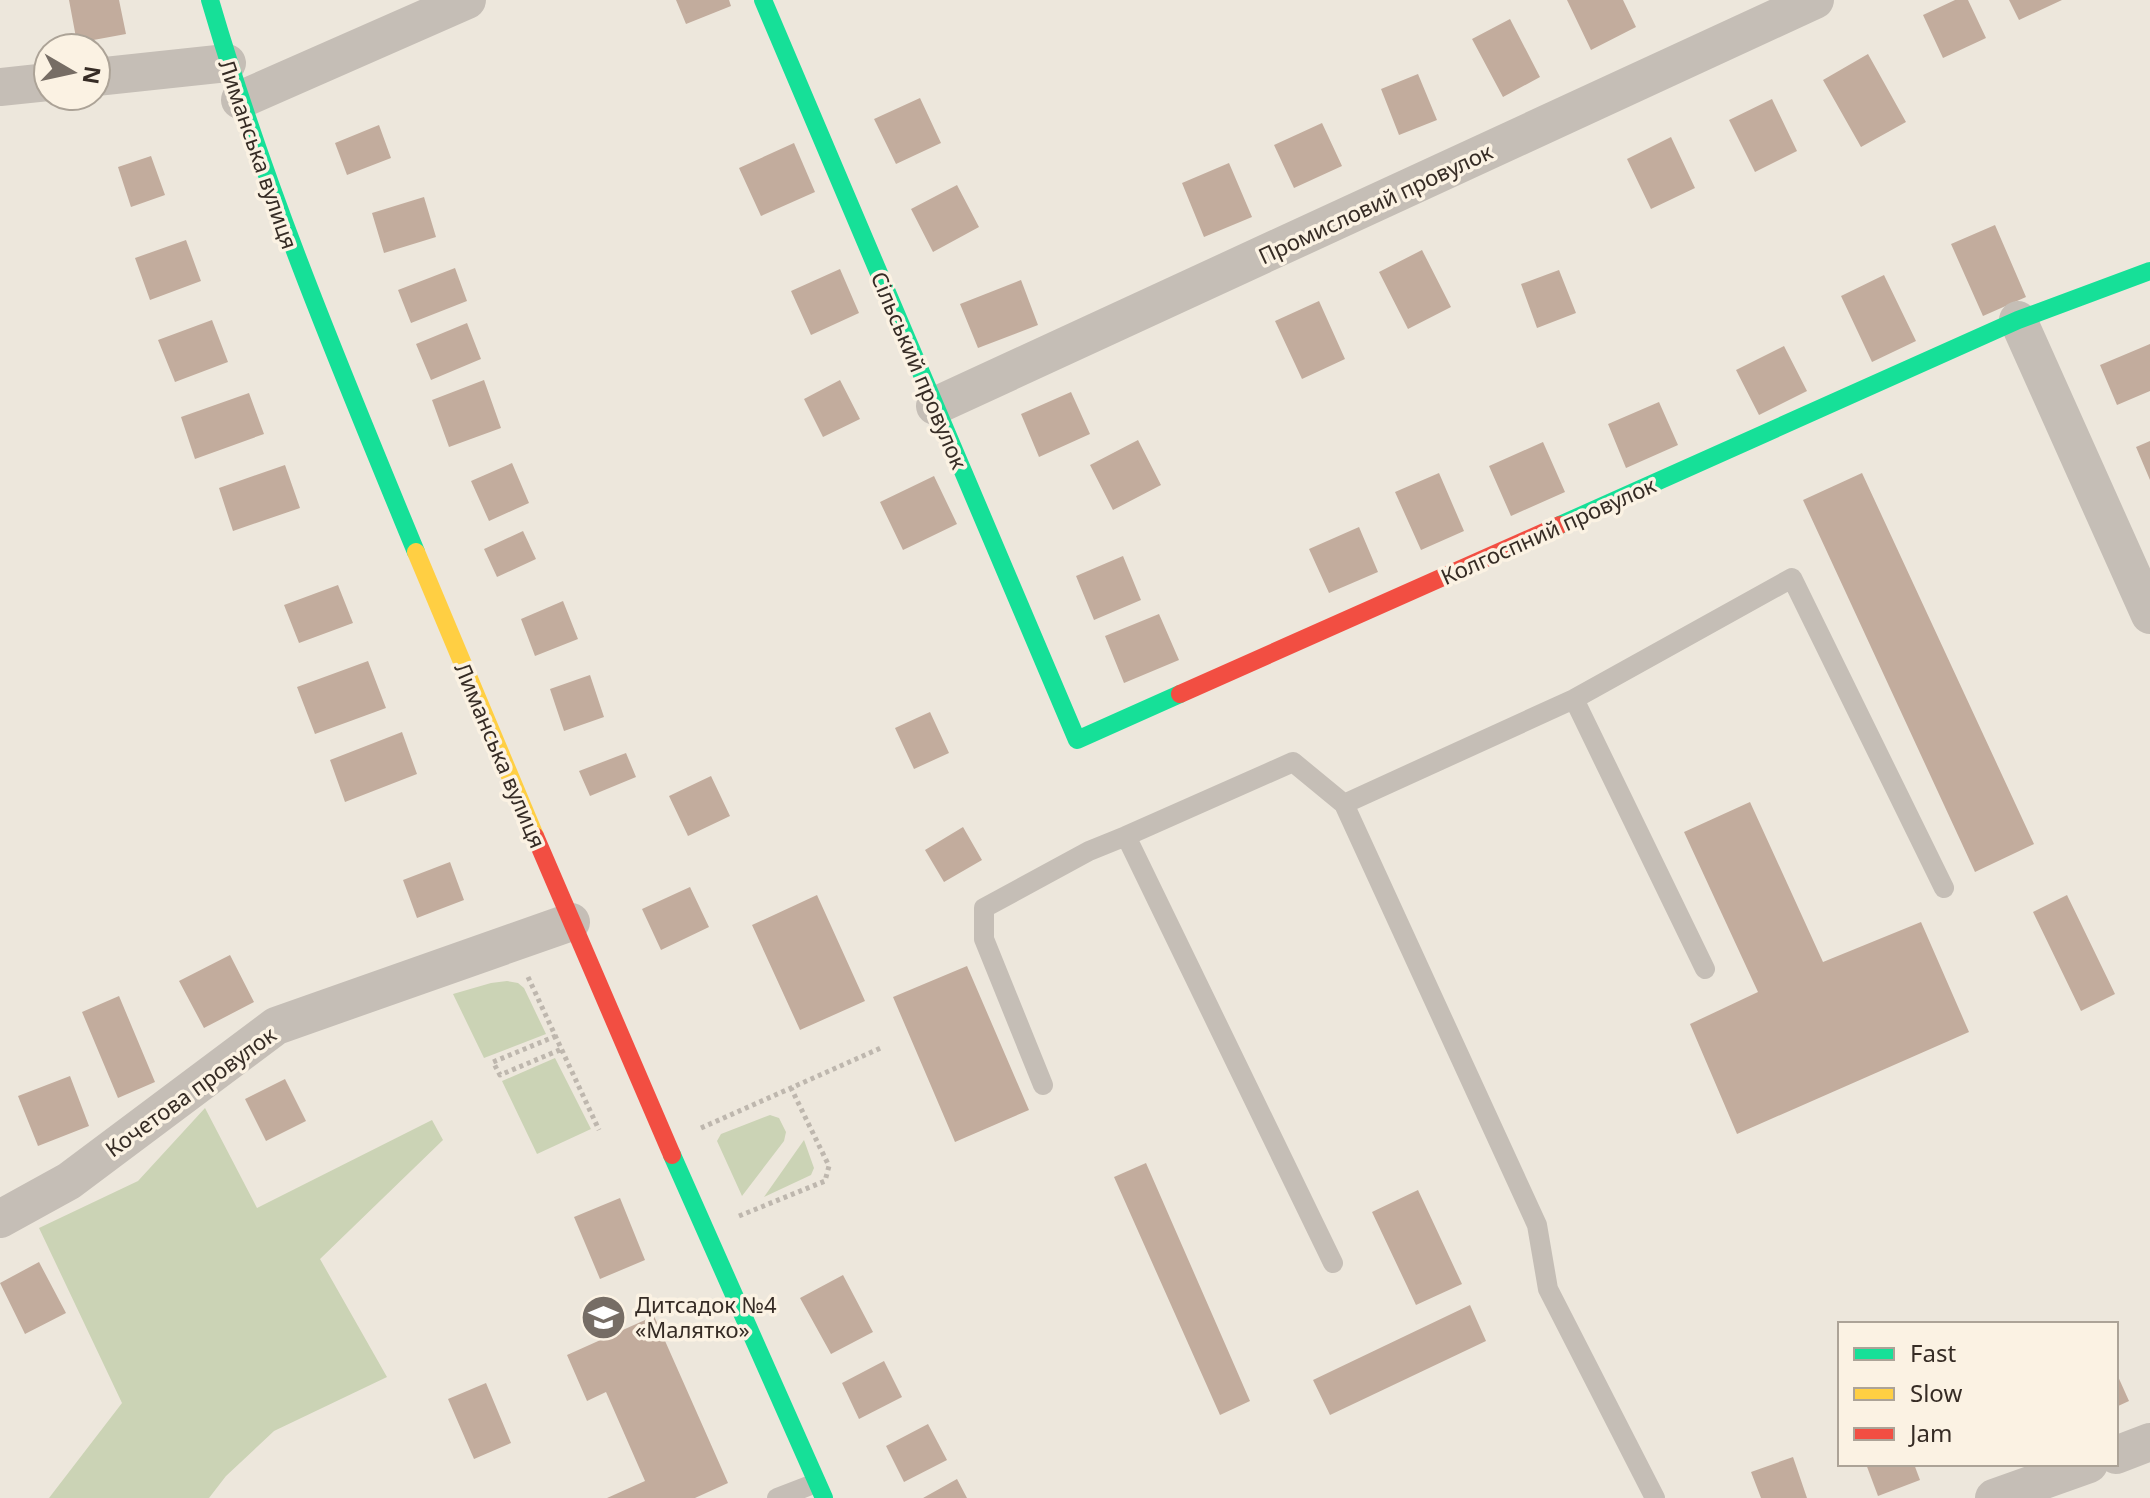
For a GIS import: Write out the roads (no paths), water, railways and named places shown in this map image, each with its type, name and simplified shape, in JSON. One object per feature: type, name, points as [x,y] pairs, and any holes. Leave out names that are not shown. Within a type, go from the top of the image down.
[{"type":"street","name":"Лиманська вулиця","points":[[210,0],[227,63],[291,249],[571,922],[820,1491]]},
{"type":"street","points":[[240,100],[467,0]]},
{"type":"street","name":"Сільський провулок","points":[[763,0],[1077,740]]},
{"type":"street","name":"Промисловий провулок","points":[[935,406],[1815,0]]},
{"type":"street","points":[[112,75],[227,63]]},
{"type":"street","points":[[0,87],[32,84]]},
{"type":"street","name":"Колгоспний провулок","points":[[1077,740],[2018,320],[2150,271]]},
{"type":"street","points":[[2018,320],[2150,615]]},
{"type":"street","name":"Кочетова провулок","points":[[0,1219],[69,1181],[276,1026],[571,922]]},
{"type":"street","points":[[2118,1454],[2150,1442]]},
{"type":"street","points":[[1994,1498],[2083,1466]]},
{"type":"lane","points":[[1344,804],[1574,699],[1792,578],[1944,888]]},
{"type":"lane","points":[[1574,699],[1705,969]]},
{"type":"lane","points":[[1043,1085],[984,939],[984,908],[1089,851],[1293,762],[1344,804],[1537,1225],[1548,1289],[1655,1498]]},
{"type":"lane","points":[[1126,836],[1333,1263]]},
{"type":"lane","points":[[777,1498],[820,1491]]},
{"type":"place","name":"Дитсадок №4 «Малятко»","points":[[604,1317]]}]
